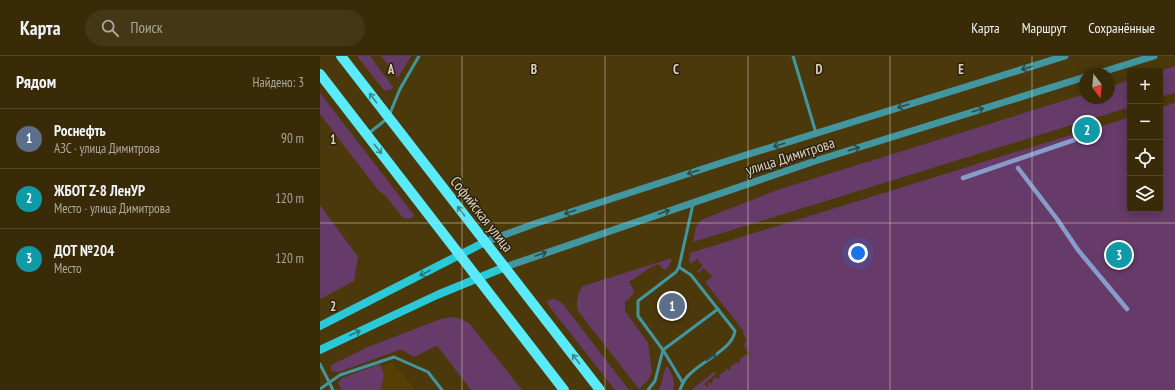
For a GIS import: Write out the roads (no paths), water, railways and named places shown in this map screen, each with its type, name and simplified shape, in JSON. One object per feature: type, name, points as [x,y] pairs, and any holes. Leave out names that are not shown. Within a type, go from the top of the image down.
[{"type":"main road","name":"Софийская улица","points":[[341,56],[600,390]]},
{"type":"main road","points":[[320,74],[564,390]]},
{"type":"main road","points":[[320,326],[485,242]]},
{"type":"main road","points":[[320,350],[504,267]]},
{"type":"street","name":"улица Димитрова","points":[[485,242],[534,224],[730,160],[1065,56]]},
{"type":"street","points":[[1115,68],[1154,56]]},
{"type":"street","name":"улица Димитрова","points":[[504,267],[815,161],[1079,79]]},
{"type":"lane","points":[[367,134],[388,118],[400,89],[419,56]]},
{"type":"lane","points":[[793,56],[816,133]]},
{"type":"lane","points":[[683,383],[663,350],[638,316],[638,301],[676,272],[679,267],[694,202]]},
{"type":"lane","points":[[679,267],[691,275],[735,331],[734,338],[728,345],[690,374],[680,390]]},
{"type":"lane","points":[[648,390],[655,381],[663,350],[718,309]]},
{"type":"lane","points":[[320,390],[340,375],[394,357],[428,372],[442,390]]},
{"type":"lane","points":[[320,364],[333,390]]},
{"type":"waterway","points":[[963,178],[1074,140]]},
{"type":"waterway","points":[[1018,168],[1057,219],[1078,250],[1127,309]]},
{"type":"place","name":"ЖБОТ Z-8 ЛенУР","points":[[1087,130]]},
{"type":"place","name":"ДОТ №204","points":[[1119,255]]},
{"type":"place","name":"Роснефть","points":[[672,306]]}]
